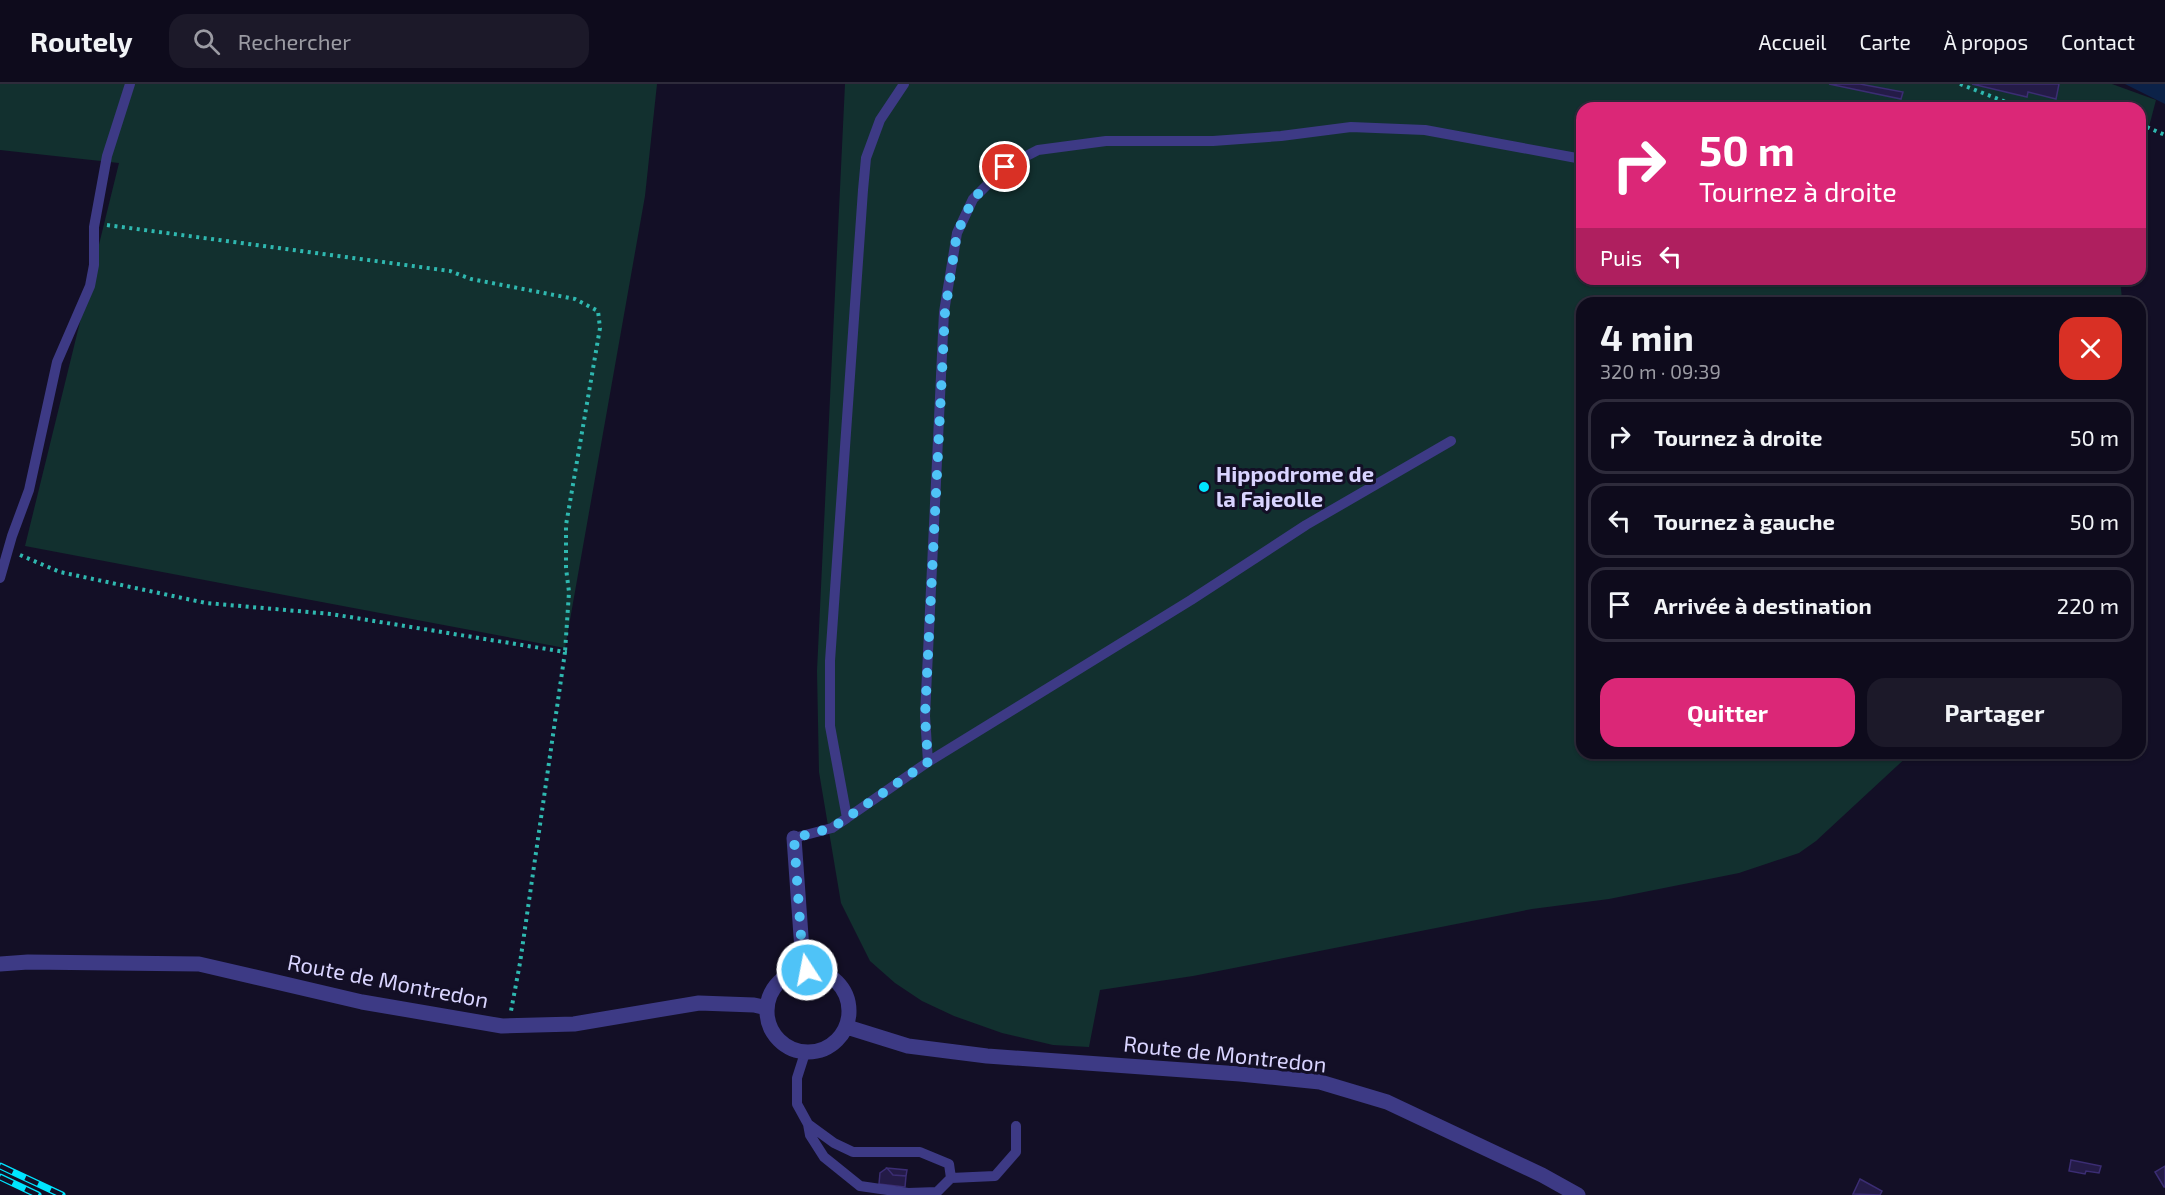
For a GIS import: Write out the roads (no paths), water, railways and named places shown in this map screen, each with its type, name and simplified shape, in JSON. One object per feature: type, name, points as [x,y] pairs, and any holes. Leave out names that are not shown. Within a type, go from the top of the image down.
[{"type":"street","points":[[794,838],[802,950],[807,970]]},
{"type":"street","name":"Route de Montredon","points":[[0,964],[28,962],[199,964],[362,1002],[508,1026],[574,1024],[699,1003],[754,1005],[768,1008]]},
{"type":"street","points":[[807,970],[826,974],[841,986],[848,999],[850,1017],[840,1039],[822,1051],[805,1053],[790,1049],[774,1035],[767,1016],[768,999],[780,981],[787,975],[807,970]]},
{"type":"street","name":"Route de Montredon","points":[[847,1027],[908,1046],[987,1056],[1320,1082],[1387,1102],[1542,1175],[1578,1195]]},
{"type":"lane","points":[[0,578],[29,490],[57,362],[90,286],[94,265],[94,227],[107,156],[130,84]]},
{"type":"lane","points":[[847,818],[830,726],[830,661],[863,190],[866,158],[880,120],[904,84]]},
{"type":"lane","points":[[928,762],[925,716],[945,312],[957,233],[973,199],[1005,167],[1038,150],[1106,141],[1213,141],[1281,136],[1351,127],[1425,130],[1576,158]]},
{"type":"lane","points":[[794,838],[832,828],[928,762],[1191,600],[1306,525],[1451,441]]},
{"type":"lane","points":[[805,1053],[797,1078],[797,1104],[808,1125],[810,1135],[824,1157],[860,1186],[908,1193],[937,1192],[951,1178],[995,1176],[1016,1152],[1016,1126]]},
{"type":"lane","points":[[808,1125],[834,1143],[853,1152],[920,1152],[949,1164],[951,1178]]},
{"type":"water","points":[[2125,84],[2165,84],[2165,104]]},
{"type":"railway","points":[[0,1166],[62,1195]]},
{"type":"railway","points":[[0,1177],[38,1195]]},
{"type":"place","name":"Hippodrome de la Fajeolle","points":[[1204,487]]}]
